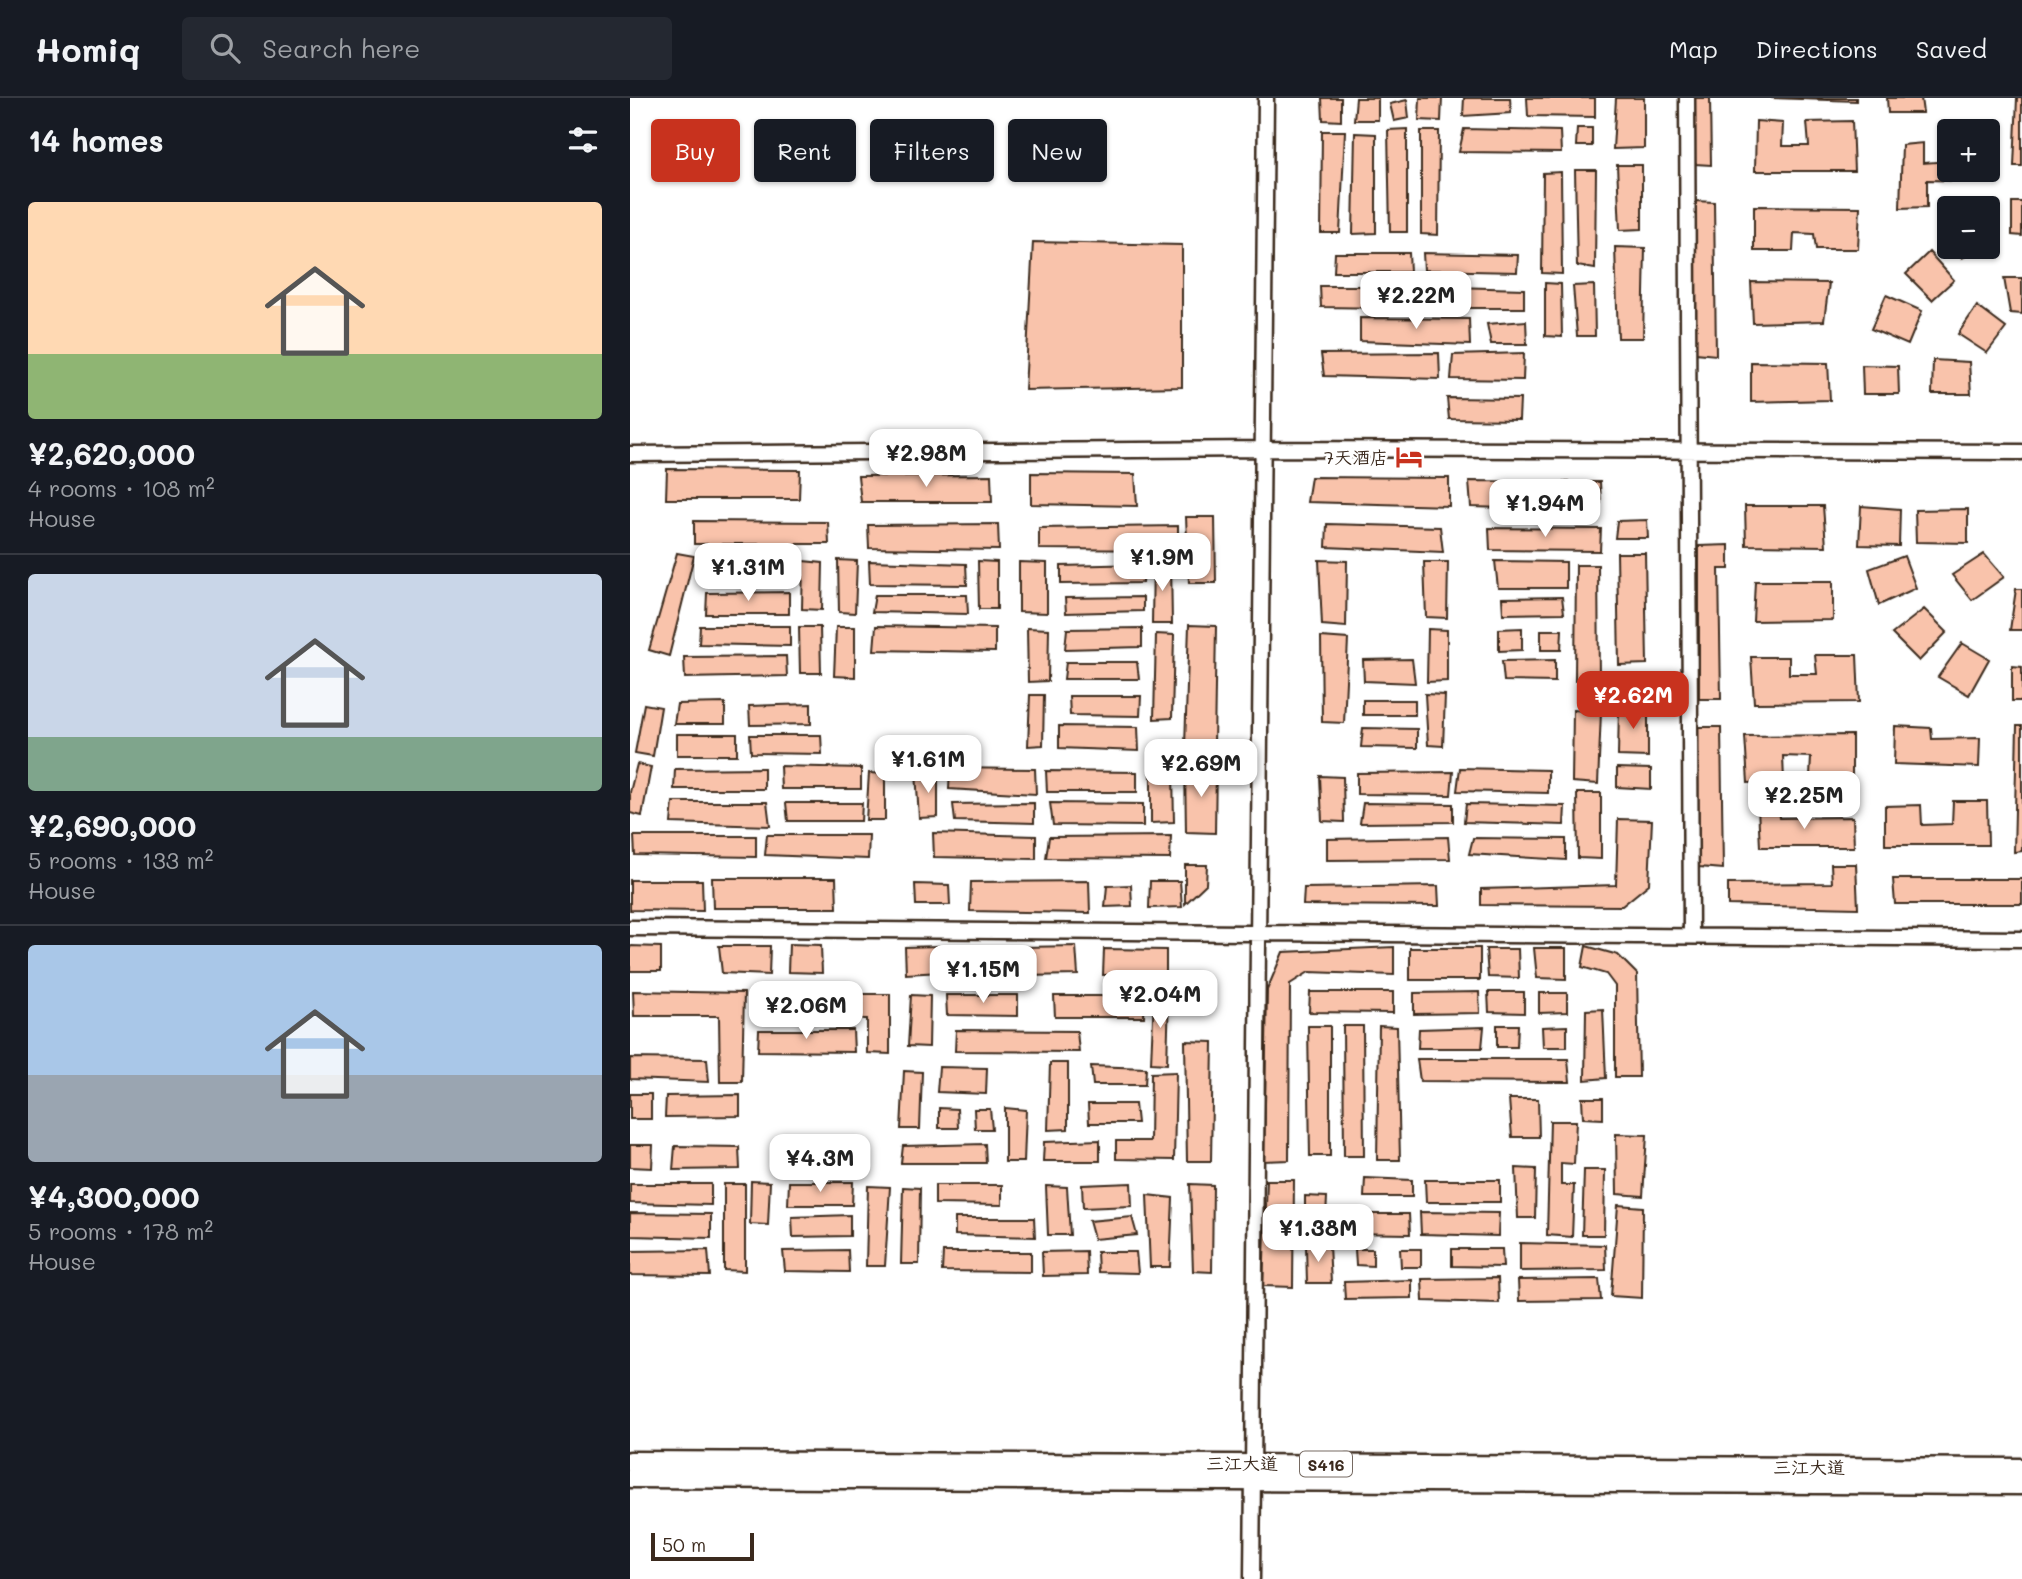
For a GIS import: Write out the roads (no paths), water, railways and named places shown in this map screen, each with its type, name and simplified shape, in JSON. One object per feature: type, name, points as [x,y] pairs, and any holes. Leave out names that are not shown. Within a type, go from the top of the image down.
[{"type":"main road","name":"三江大道","points":[[630,1461],[2022,1485]]},
{"type":"main road","name":"三江大道","points":[[630,1478],[2022,1468]]},
{"type":"street","points":[[1252,1579],[1266,98]]},
{"type":"street","points":[[1687,98],[1691,449],[1691,936]]},
{"type":"street","points":[[630,454],[1263,449],[2022,452]]},
{"type":"street","points":[[630,928],[2022,939]]},
{"type":"place","name":"7天酒店","points":[[1409,457]]}]
